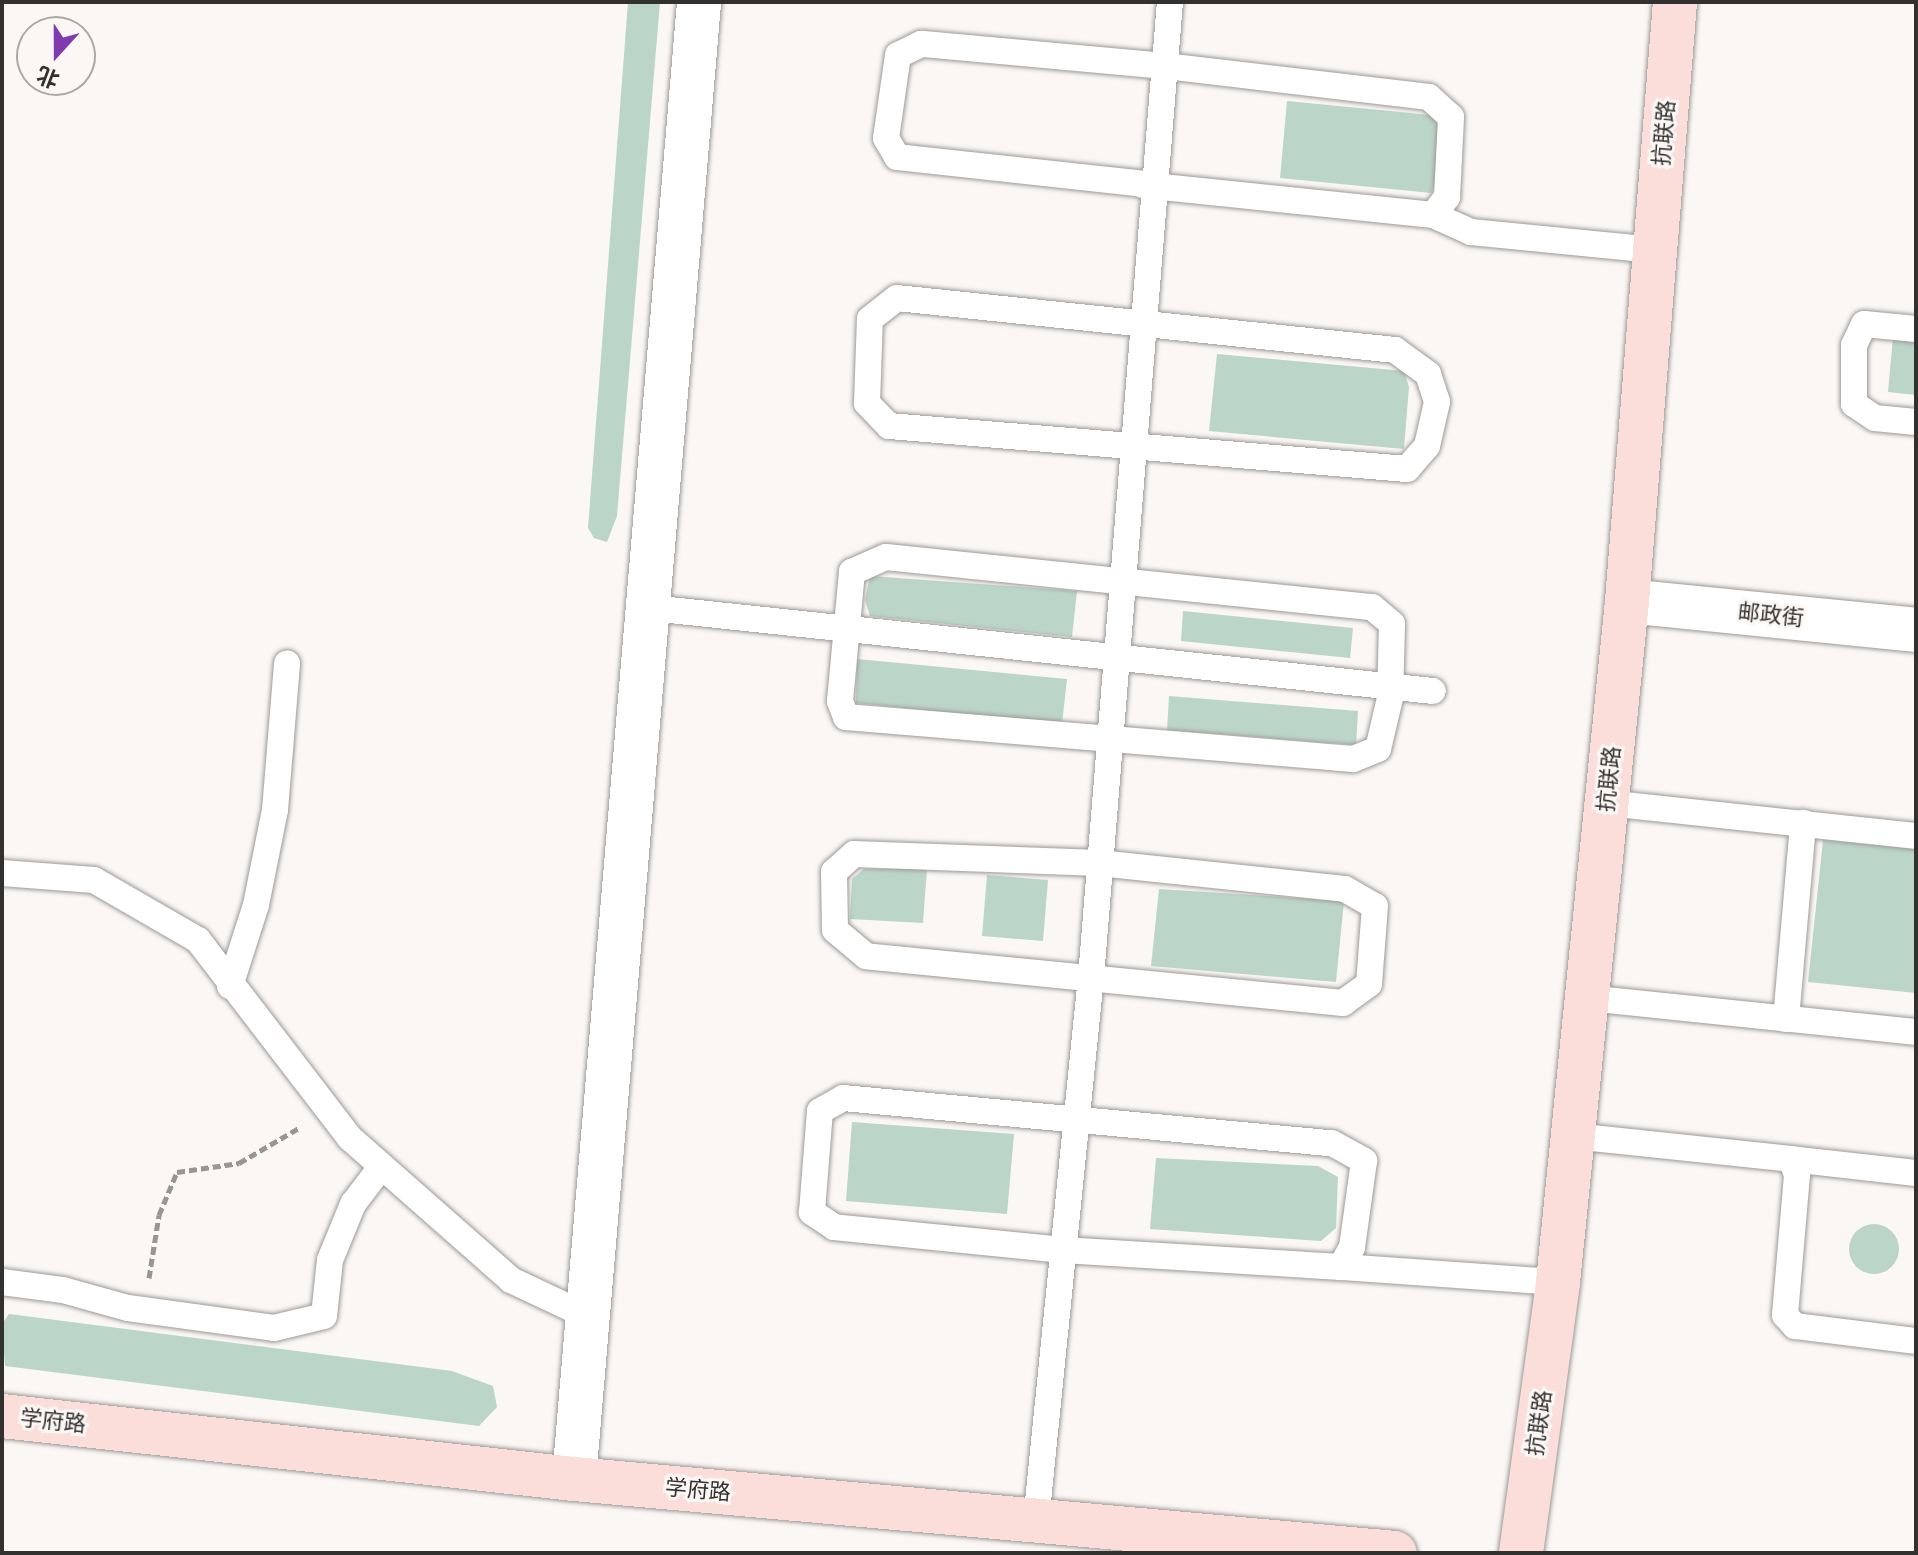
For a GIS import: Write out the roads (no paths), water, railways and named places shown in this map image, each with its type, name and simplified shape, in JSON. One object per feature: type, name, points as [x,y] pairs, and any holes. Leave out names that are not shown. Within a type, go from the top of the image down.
[{"type":"street","points":[[574,1479],[585,1315],[651,608],[699,2]]},
{"type":"street","name":"抗联路","points":[[1521,1553],[1558,1282],[1607,803],[1627,601],[1675,2]]},
{"type":"street","name":"邮政街","points":[[1627,601],[1916,630]]},
{"type":"street","name":"学府路","points":[[2,1416],[574,1479],[1395,1553]]},
{"type":"lane","points":[[1036,1521],[1091,977],[1170,2]]},
{"type":"lane","points":[[1433,215],[1447,197],[1451,117],[1429,97],[1165,66],[921,44],[898,55],[886,138],[897,157],[1433,215],[1471,232],[1654,250]]},
{"type":"lane","points":[[897,298],[1395,350],[1428,374],[1437,402],[1427,446],[1407,469],[1132,447],[889,426],[867,403],[870,319],[897,298]]},
{"type":"lane","points":[[1916,329],[1864,324],[1854,345],[1854,404],[1875,418],[1916,422]]},
{"type":"lane","points":[[886,557],[1372,607],[1392,624],[1390,686],[1378,749],[1353,759],[846,717],[840,701],[846,629],[852,572],[886,557]]},
{"type":"lane","points":[[651,608],[1433,691]]},
{"type":"lane","points":[[230,986],[256,905],[275,810],[287,663]]},
{"type":"lane","points":[[1607,803],[1916,836]]},
{"type":"lane","points":[[1786,1019],[1803,823]]},
{"type":"lane","points":[[854,854],[1099,863],[1345,889],[1375,906],[1369,984],[1343,1003],[1091,977],[866,956],[835,930],[834,872],[854,854]]},
{"type":"lane","points":[[2,873],[94,880],[198,940],[230,986],[329,1111],[381,1167],[511,1280],[585,1315]]},
{"type":"lane","points":[[1587,998],[1916,1032]]},
{"type":"lane","points":[[1341,1267],[1352,1247],[1364,1161],[1332,1143],[843,1098],[820,1111],[812,1212],[834,1227],[1063,1250],[1558,1282]]},
{"type":"lane","points":[[1573,1136],[1916,1173]]},
{"type":"lane","points":[[1791,1159],[1797,1175],[1785,1315],[1795,1326],[1916,1341]]},
{"type":"lane","points":[[2,1282],[63,1290],[144,1310],[274,1328],[324,1316],[330,1260],[353,1204],[381,1167]]}]
